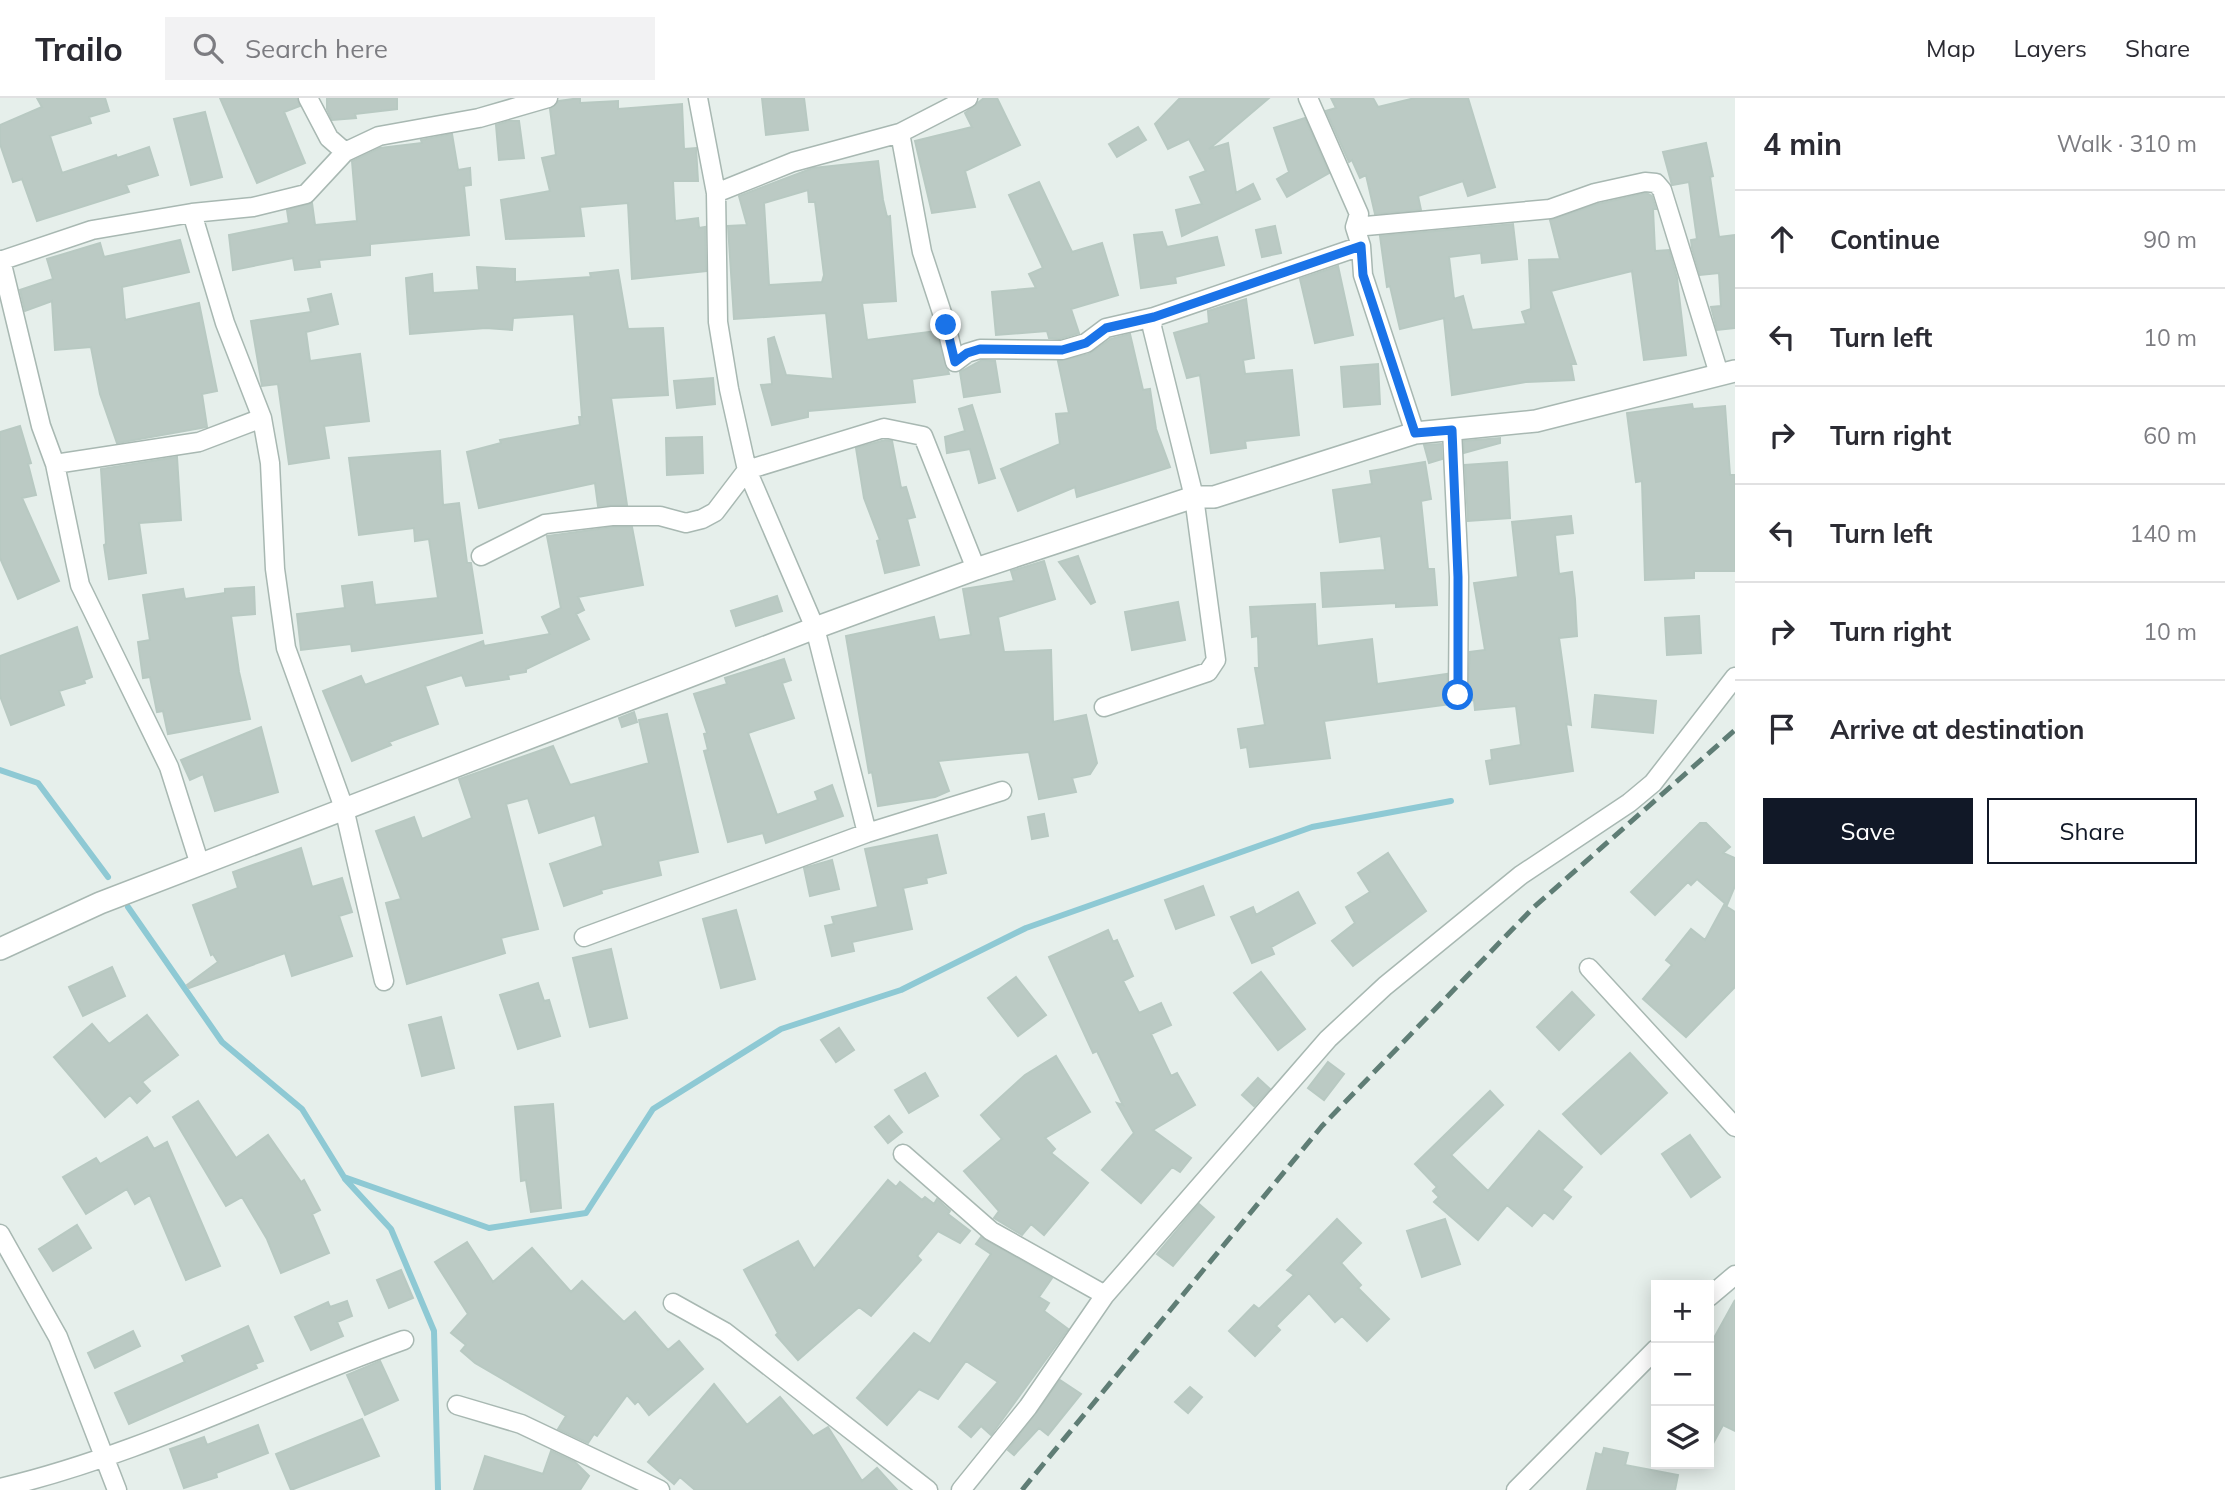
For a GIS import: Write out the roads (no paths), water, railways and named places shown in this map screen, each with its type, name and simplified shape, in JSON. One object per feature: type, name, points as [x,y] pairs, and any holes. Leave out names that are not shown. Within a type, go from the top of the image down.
[{"type":"street","points":[[308,98],[329,138],[345,152]]},
{"type":"street","points":[[200,865],[169,767],[80,584],[55,464],[41,426],[1,260],[92,230],[192,213],[253,207],[306,194],[345,152],[379,135],[479,118],[548,98]]},
{"type":"street","points":[[698,98],[716,193],[718,322],[747,470],[815,628],[867,833]]},
{"type":"street","points":[[716,193],[793,162],[900,133],[968,98]]},
{"type":"street","points":[[1308,98],[1359,214],[1355,227],[1361,246],[1363,275],[1415,433]]},
{"type":"street","points":[[900,133],[922,252],[955,362],[967,353],[980,349],[1062,350],[1086,343],[1106,328],[1154,317],[1361,246]]},
{"type":"street","points":[[0,949],[100,903],[344,808],[976,569],[1194,497],[1214,497],[1415,433],[1536,421],[1727,372],[1662,190],[1656,183],[1645,182],[1595,193],[1550,209],[1355,227]]},
{"type":"street","points":[[192,213],[225,323],[262,418],[270,463],[275,569],[286,648],[344,808],[384,981]]},
{"type":"street","points":[[1104,707],[1208,671],[1216,660],[1194,497],[1152,327],[1154,317]]},
{"type":"street","points":[[55,464],[199,442],[262,418]]},
{"type":"street","points":[[481,556],[545,524],[612,516],[660,516],[687,523],[702,519],[715,512],[747,470],[884,428],[923,436],[976,569]]},
{"type":"street","points":[[1452,430],[1458,577],[1458,695]]},
{"type":"street","points":[[961,1490],[1028,1407],[1105,1295],[1328,1039],[1385,986],[1521,875],[1629,803],[1653,783],[1735,677]]},
{"type":"street","points":[[584,937],[867,833],[1002,791]]},
{"type":"street","points":[[1589,968],[1735,1127]]},
{"type":"street","points":[[903,1154],[991,1231],[1105,1295]]},
{"type":"street","points":[[0,1234],[58,1337],[117,1490]]},
{"type":"street","points":[[1714,1293],[1735,1275]]},
{"type":"street","points":[[673,1303],[725,1332],[928,1490]]},
{"type":"street","points":[[0,1488],[105,1455],[254,1401],[328,1368],[404,1340]]},
{"type":"street","points":[[1516,1490],[1651,1354]]},
{"type":"street","points":[[457,1405],[521,1424],[660,1490]]},
{"type":"waterway","points":[[0,770],[38,783],[108,877]]},
{"type":"waterway","points":[[128,907],[222,1042],[302,1109],[344,1177],[489,1228],[586,1213],[653,1109],[781,1029],[901,990],[1026,928],[1312,827],[1451,801]]},
{"type":"waterway","points":[[345,1179],[391,1229],[434,1331],[438,1490]]},
{"type":"railway","points":[[1022,1490],[1322,1126],[1533,908],[1735,730]]}]
